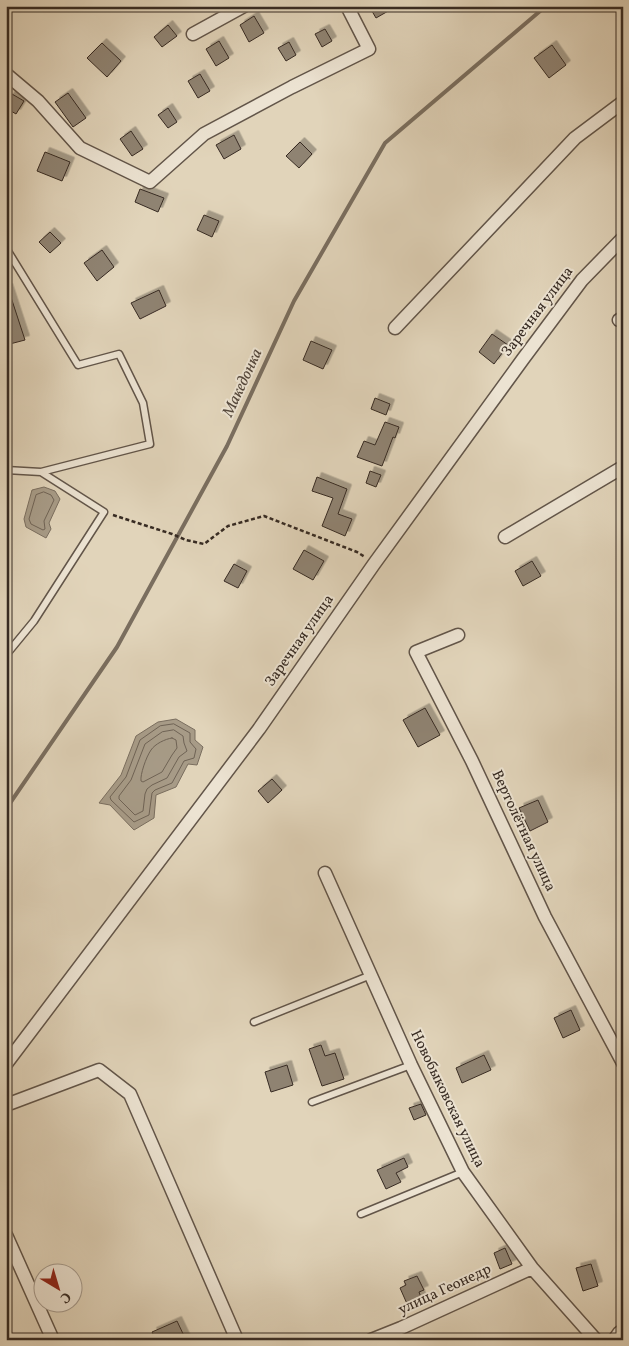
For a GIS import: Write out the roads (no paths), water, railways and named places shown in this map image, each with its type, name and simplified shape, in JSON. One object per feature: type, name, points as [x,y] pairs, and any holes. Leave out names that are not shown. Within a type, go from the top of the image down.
[{"type":"street","points":[[193,34],[244,6]]},
{"type":"street","points":[[6,74],[38,100],[80,148],[150,182],[204,134],[369,49],[347,6]]},
{"type":"street","points":[[395,328],[575,138],[623,102]]},
{"type":"street","name":"Заречная улица","points":[[6,1064],[11,1052],[259,729],[374,564],[582,280],[623,238]]},
{"type":"street","points":[[505,537],[623,467]]},
{"type":"street","name":"Вертолётная улица","points":[[458,635],[416,652],[472,761],[545,917],[623,1063]]},
{"type":"street","name":"Новобыковская улица","points":[[325,873],[411,1065],[463,1172],[532,1268],[596,1340]]},
{"type":"street","points":[[6,1105],[99,1070],[130,1094],[237,1340]]},
{"type":"street","points":[[6,1235],[53,1340]]},
{"type":"street","name":"улица Геонедр","points":[[371,1340],[532,1268]]},
{"type":"street","points":[[614,1340],[623,1330]]},
{"type":"lane","points":[[6,248],[78,365],[119,354],[143,403],[150,444],[41,472],[6,470]]},
{"type":"lane","points":[[6,655],[34,621],[104,512],[41,472]]},
{"type":"lane","points":[[254,1022],[370,975]]},
{"type":"lane","points":[[312,1102],[411,1065]]},
{"type":"lane","points":[[361,1214],[463,1172]]},
{"type":"water","points":[[44,487],[55,491],[60,499],[49,523],[51,529],[46,538],[26,527],[24,519],[32,490]]},
{"type":"water","points":[[176,719],[195,730],[195,740],[203,747],[197,765],[188,764],[176,787],[156,795],[154,818],[134,830],[110,805],[99,803],[121,775],[136,736],[158,722]]},
{"type":"waterway","name":"Македонка","points":[[6,809],[117,647],[227,446],[294,301],[385,143],[546,6]]}]
